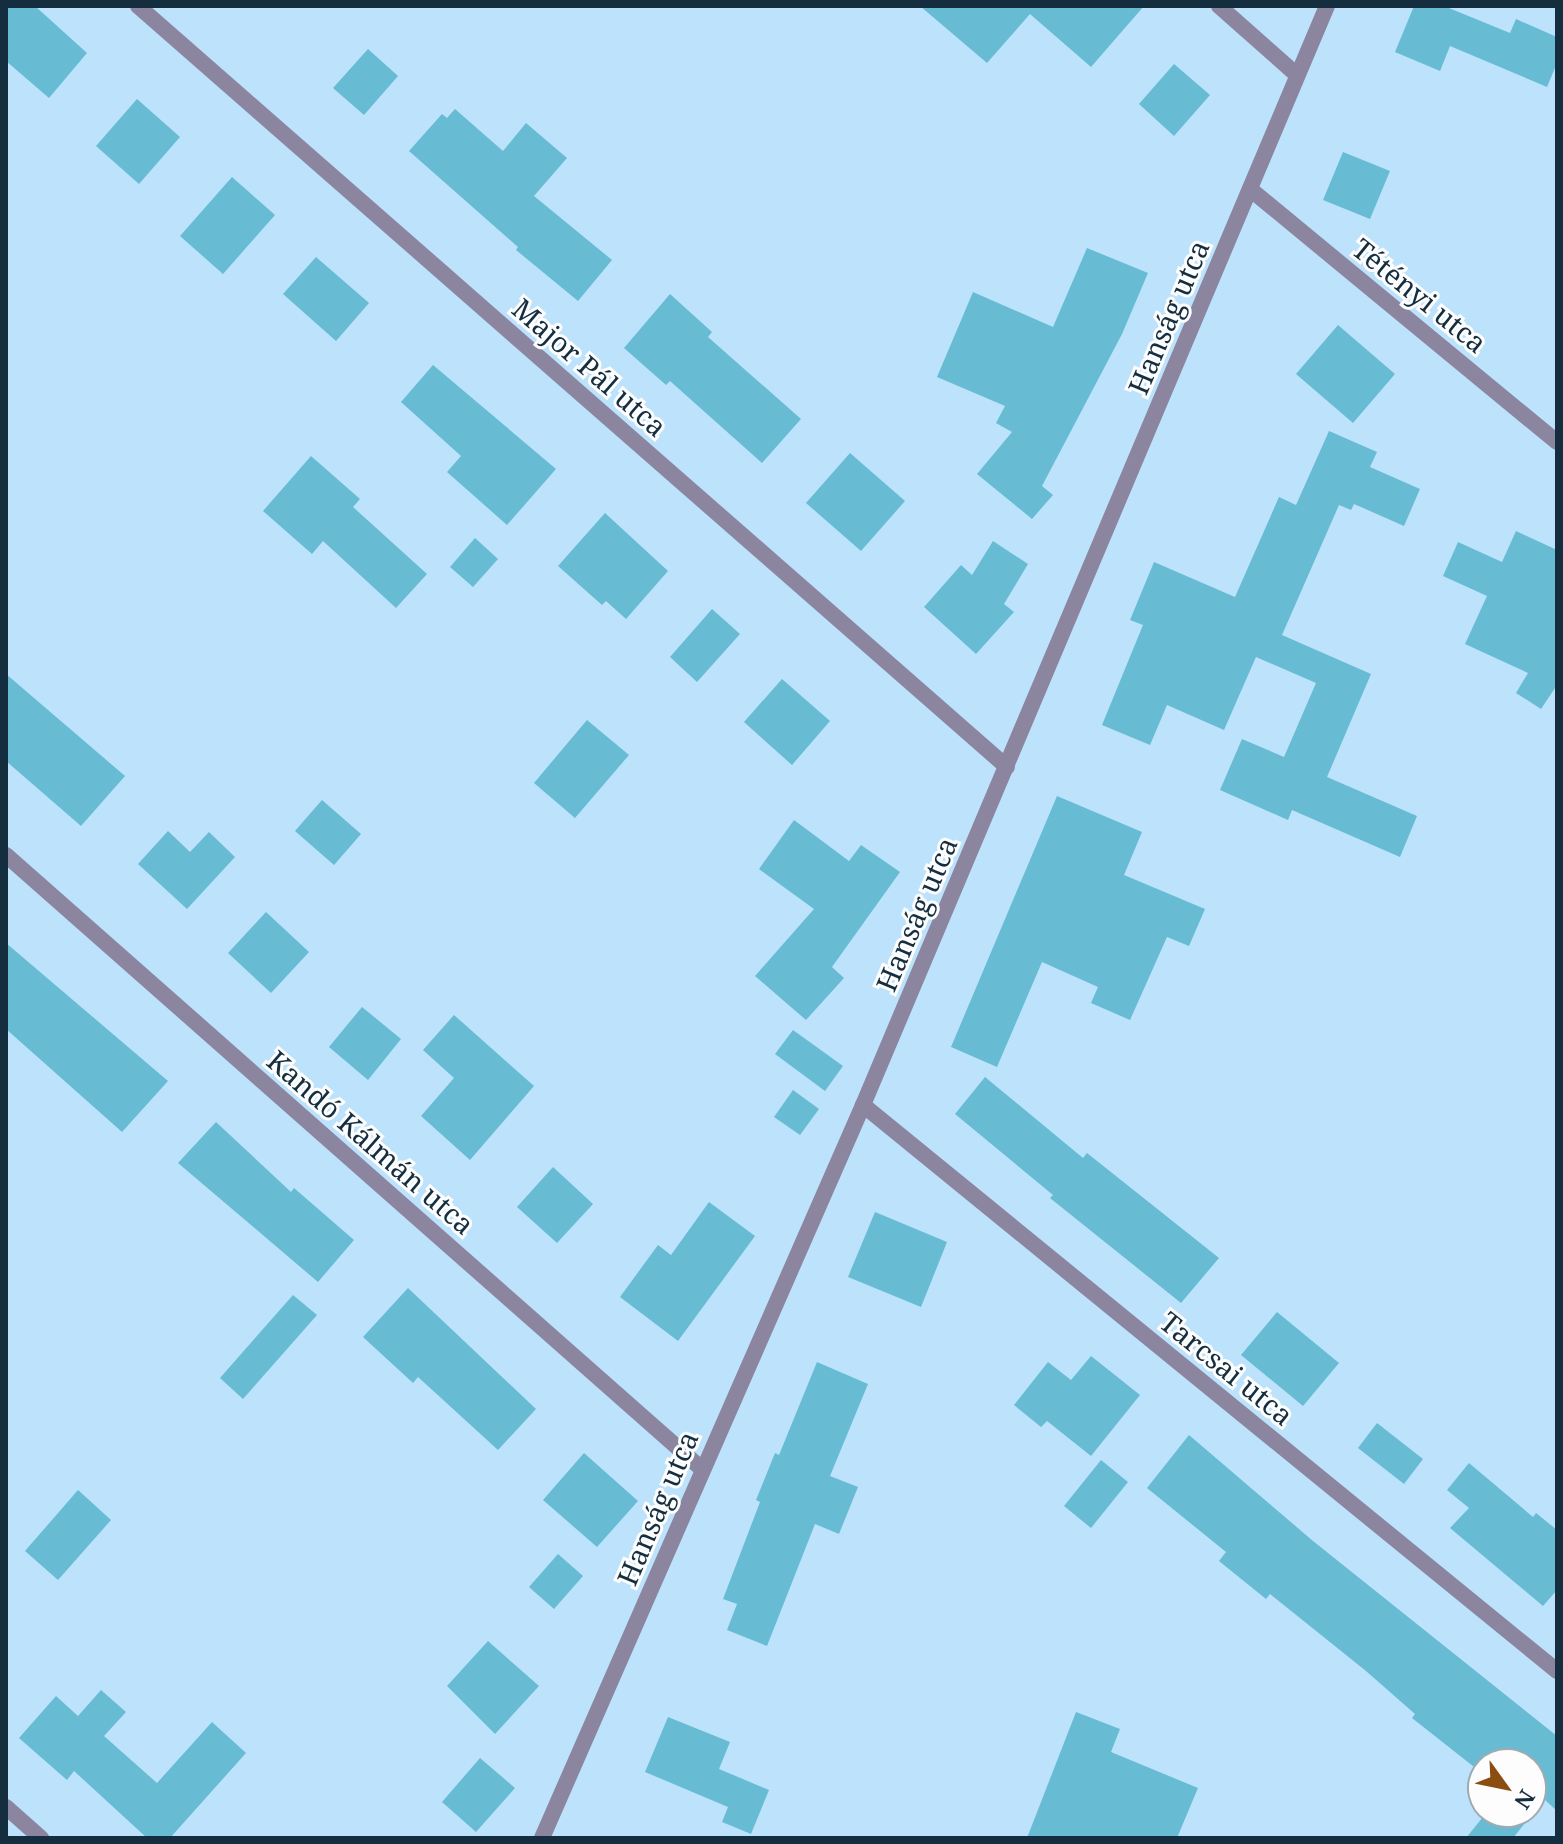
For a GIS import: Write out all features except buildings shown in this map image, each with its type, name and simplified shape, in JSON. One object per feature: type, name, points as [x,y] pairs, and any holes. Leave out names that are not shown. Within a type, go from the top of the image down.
[{"type":"street","name":"Major Pál utca","points":[[138,6],[1007,767]]},
{"type":"street","points":[[1219,6],[1297,75]]},
{"type":"street","name":"Hanság utca","points":[[542,1838],[863,1105],[1327,6]]},
{"type":"street","name":"Tétényi utca","points":[[1250,189],[1557,442]]},
{"type":"street","name":"Kandó Kálmán utca","points":[[6,855],[702,1469]]},
{"type":"street","name":"Tarcsai utca","points":[[863,1105],[1557,1671]]},
{"type":"street","points":[[6,1807],[41,1838]]}]
